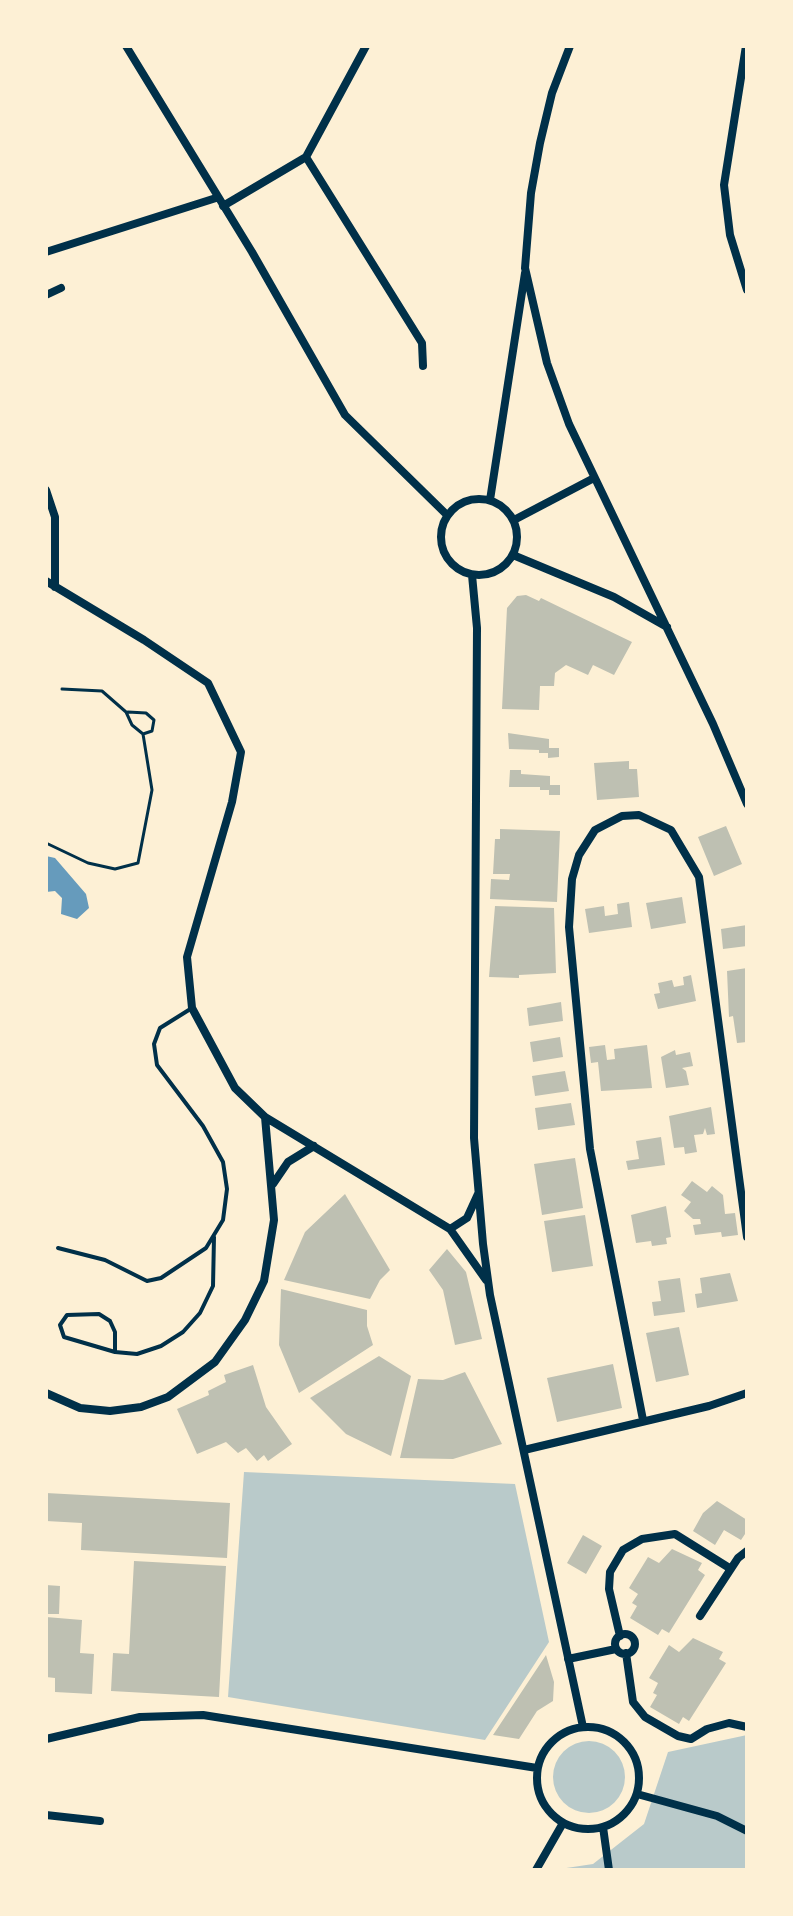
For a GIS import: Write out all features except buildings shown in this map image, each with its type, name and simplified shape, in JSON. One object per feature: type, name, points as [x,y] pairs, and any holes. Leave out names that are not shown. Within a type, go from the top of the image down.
[{"type":"street","points":[[126,46],[345,415],[447,515]]},
{"type":"street","points":[[223,206],[306,157],[366,46]]},
{"type":"street","points":[[490,500],[525,268],[531,193],[552,93],[570,46]]},
{"type":"street","points":[[746,46],[724,185],[730,235],[747,290]]},
{"type":"street","points":[[306,157],[422,343],[423,366]]},
{"type":"street","points":[[46,252],[216,198]]},
{"type":"street","points":[[525,268],[547,363],[594,478],[747,804]]},
{"type":"street","points":[[46,295],[61,288]]},
{"type":"street","points":[[514,520],[594,478]]},
{"type":"street","points":[[46,490],[55,517],[55,587]]},
{"type":"street","points":[[490,500],[504,507],[514,520],[517,544],[513,555],[496,572],[472,575],[458,569],[447,558],[441,544],[441,529],[447,515],[466,501],[490,500]]},
{"type":"street","points":[[513,555],[614,597],[667,628]]},
{"type":"street","points":[[472,575],[477,628],[474,1138],[479,1194],[489,1285],[583,1727]]},
{"type":"street","points":[[46,581],[208,683],[241,752],[232,802],[187,957],[192,1008],[235,1088],[265,1117],[450,1229],[489,1285]]},
{"type":"street","points":[[643,1420],[590,1149],[569,927],[572,879],[579,855],[595,830],[622,816],[639,815],[671,830],[699,877],[747,1237]]},
{"type":"street","points":[[46,1393],[80,1408],[110,1411],[141,1407],[168,1397],[215,1362],[245,1320],[264,1281],[274,1220],[265,1117]]},
{"type":"street","points":[[272,1185],[288,1162],[314,1146]]},
{"type":"street","points":[[450,1229],[467,1218],[479,1194]]},
{"type":"street","points":[[524,1450],[747,1393]]},
{"type":"street","points":[[620,1636],[609,1589],[610,1572],[623,1550],[642,1539],[675,1534],[731,1569]]},
{"type":"street","points":[[700,1616],[731,1569],[747,1551]]},
{"type":"street","points":[[568,1659],[616,1649],[626,1653],[633,1650],[633,1639],[627,1634],[620,1636],[615,1641],[616,1649]]},
{"type":"street","points":[[626,1653],[633,1702],[645,1717],[678,1736],[691,1739],[707,1729],[729,1723],[747,1727]]},
{"type":"street","points":[[46,1739],[140,1717],[203,1715],[537,1768]]},
{"type":"street","points":[[583,1727],[603,1729],[621,1738],[637,1764],[637,1794],[630,1808],[603,1827],[590,1829],[563,1823],[541,1800],[537,1768],[553,1740],[583,1727]]},
{"type":"street","points":[[637,1794],[717,1816],[747,1831]]},
{"type":"street","points":[[46,1815],[100,1821]]},
{"type":"street","points":[[536,1870],[563,1823]]},
{"type":"street","points":[[603,1827],[609,1870]]},
{"type":"lane","points":[[58,1248],[105,1260],[147,1281],[161,1278],[206,1248],[223,1220],[227,1189],[223,1162],[203,1126],[157,1065],[154,1044],[160,1028],[192,1008]]},
{"type":"lane","points":[[115,1352],[115,1332],[110,1321],[99,1314],[67,1315],[60,1325],[64,1337],[115,1352],[137,1354],[161,1346],[183,1332],[200,1313],[213,1286],[214,1235]]},
{"type":"path","points":[[46,843],[88,863],[115,869],[138,863],[152,790],[143,734],[132,725],[126,712],[102,691],[62,689]]},
{"type":"path","points":[[126,712],[146,713],[154,720],[152,731],[143,734]]},
{"type":"shaded area","points":[[244,1472],[515,1484],[549,1642],[485,1740],[228,1697]]},
{"type":"shaded area","points":[[747,1735],[747,1870],[553,1870],[593,1864],[644,1824],[668,1752]]},
{"type":"shaded area","points":[[589,1741],[615,1751],[625,1777],[615,1803],[589,1813],[563,1803],[553,1777],[563,1751]]},
{"type":"water","points":[[46,856],[55,858],[86,894],[89,908],[77,919],[61,914],[62,898],[55,891],[46,892]]}]
